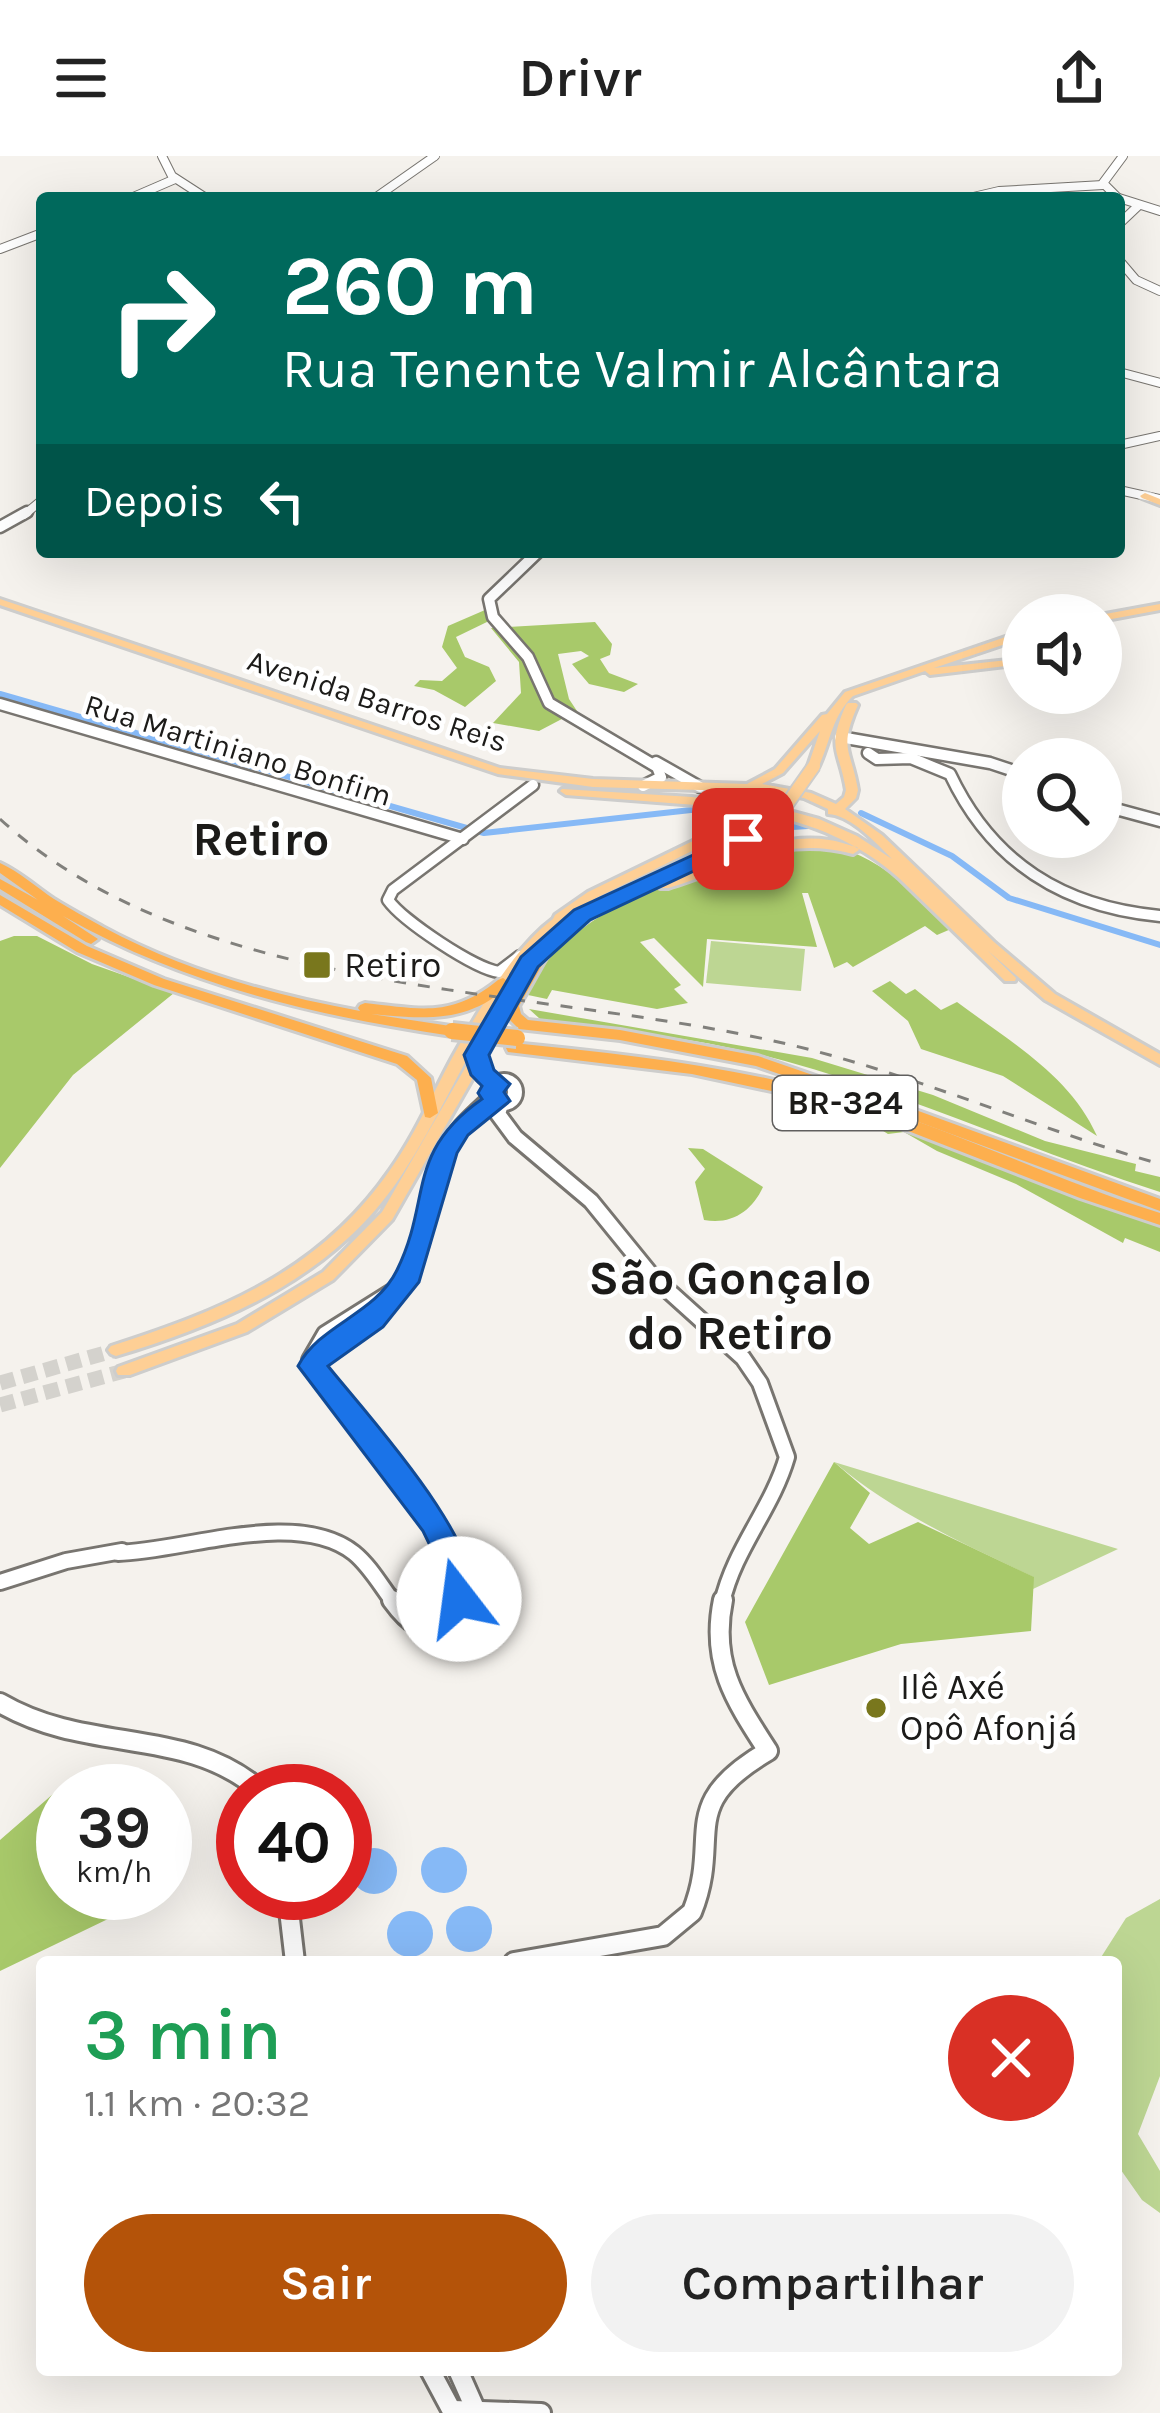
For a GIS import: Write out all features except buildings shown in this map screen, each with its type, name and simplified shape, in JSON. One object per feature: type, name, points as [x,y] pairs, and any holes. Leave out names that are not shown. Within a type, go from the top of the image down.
[{"type":"highway","name":"BR-324","points":[[0,867],[103,932],[244,989],[451,1036]]},
{"type":"highway","name":"BR-324","points":[[0,883],[68,927],[141,963],[237,998],[340,1024],[730,1063],[946,1124],[1160,1205]]},
{"type":"highway","points":[[0,898],[68,927]]},
{"type":"highway","points":[[0,898],[70,943],[159,982],[402,1060],[424,1078],[436,1115]]},
{"type":"highway","points":[[548,934],[512,1006],[514,1016],[524,1024],[620,1035],[758,1061],[851,1094]]},
{"type":"highway","points":[[244,989],[343,1006],[444,1014],[480,1005],[503,983]]},
{"type":"highway","name":"BR-324","points":[[515,1042],[703,1068],[807,1093],[940,1135],[1160,1220]]},
{"type":"main road","points":[[1145,496],[1160,499]]},
{"type":"main road","name":"Avenida Barros Reis","points":[[0,604],[515,775],[643,786],[730,787],[772,794]]},
{"type":"main road","name":"Avenida Barros Reis","points":[[0,604],[485,773],[532,785],[790,813],[878,855],[1028,993],[1083,1030],[1160,1071]]},
{"type":"main road","points":[[1122,617],[1160,610]]},
{"type":"main road","points":[[681,801],[772,794],[825,812],[838,809],[854,790],[826,725],[836,705],[862,688],[1002,640]]},
{"type":"main road","points":[[974,649],[998,654],[999,660],[992,665]]},
{"type":"main road","points":[[772,794],[852,705],[875,691],[933,671],[1002,662]]},
{"type":"main road","points":[[548,934],[613,898],[741,840],[785,807],[814,766],[829,732]]},
{"type":"main road","points":[[730,787],[773,776],[829,732]]},
{"type":"main road","points":[[515,775],[532,785]]},
{"type":"main road","points":[[772,794],[790,813]]},
{"type":"main road","points":[[483,1091],[503,983],[520,956],[592,895],[713,837],[735,825],[740,815],[731,807],[700,802]]},
{"type":"main road","points":[[838,809],[1034,985],[1090,1023],[1160,1060]]},
{"type":"main road","points":[[842,835],[840,825],[862,826]]},
{"type":"main road","points":[[643,890],[746,852],[755,844],[742,832],[713,837]]},
{"type":"main road","points":[[483,1091],[477,1055],[548,934],[625,885],[741,840]]},
{"type":"main road","points":[[613,898],[804,841],[844,846],[910,881]]},
{"type":"main road","points":[[116,1350],[167,1336],[234,1308],[288,1271],[363,1216],[436,1115],[483,1091]]},
{"type":"main road","points":[[124,1371],[227,1334],[313,1286],[363,1244],[387,1216],[436,1115]]},
{"type":"main road","points":[[288,1271],[313,1286]]},
{"type":"street","points":[[162,156],[172,178],[196,192]]},
{"type":"street","points":[[384,192],[435,156]]},
{"type":"street","points":[[1103,185],[1123,156]]},
{"type":"street","points":[[145,192],[172,178]]},
{"type":"street","points":[[999,192],[1103,185],[1112,192]]},
{"type":"street","points":[[1125,201],[1160,212]]},
{"type":"street","points":[[1125,218],[1138,206]]},
{"type":"street","points":[[0,248],[36,234]]},
{"type":"street","points":[[1125,267],[1136,280],[1160,291]]},
{"type":"street","points":[[1125,373],[1160,382]]},
{"type":"street","points":[[1125,445],[1160,436]]},
{"type":"street","points":[[1125,491],[1145,496]]},
{"type":"street","points":[[0,527],[16,523],[36,505]]},
{"type":"street","points":[[530,558],[489,599],[493,617],[528,657],[548,704],[700,787]]},
{"type":"street","name":"Rua Martiniano Bonfim","points":[[0,704],[382,819],[466,836]]},
{"type":"street","points":[[829,732],[1002,767]]},
{"type":"street","points":[[846,763],[896,747]]},
{"type":"street","points":[[868,753],[877,759],[910,758],[950,774],[960,799],[985,829],[1034,874],[1067,895],[1106,910],[1160,916]]},
{"type":"street","points":[[641,755],[657,767],[661,777]]},
{"type":"street","points":[[643,786],[661,777],[680,776]]},
{"type":"street","points":[[520,956],[499,972],[481,970],[388,904],[393,890],[532,785]]},
{"type":"street","points":[[1122,811],[1160,821]]},
{"type":"street","points":[[0,1582],[66,1561],[281,1534],[328,1539],[361,1559],[417,1627],[433,1630],[453,1618],[458,1585],[441,1535],[418,1497],[312,1366],[325,1350],[374,1320],[403,1286],[416,1260],[444,1153],[472,1118],[483,1091],[477,1055]]},
{"type":"street","points":[[483,1091],[515,1137],[560,1172],[652,1276],[750,1366],[786,1447],[785,1465],[768,1508],[735,1561],[720,1643],[720,1664],[733,1698],[768,1750],[731,1777],[712,1799],[703,1835],[698,1906],[678,1929],[544,1956]]},
{"type":"street","points":[[0,1703],[66,1732],[207,1756],[224,1764]]},
{"type":"street","points":[[290,1920],[294,1956]]},
{"type":"street","points":[[433,2376],[453,2411],[541,2413]]},
{"type":"street","points":[[461,2376],[476,2410]]},
{"type":"green space","points":[[485,610],[489,621],[456,637],[465,657],[489,667],[496,681],[465,707],[434,690],[414,686],[420,680],[442,681],[457,668],[442,647],[448,626]]},
{"type":"green space","points":[[595,622],[612,644],[610,655],[600,659],[609,673],[638,684],[624,692],[589,684],[572,664],[589,656],[581,651],[558,654],[569,699],[577,711],[539,731],[493,723],[521,693],[519,662],[491,628]]},
{"type":"green space","points":[[808,843],[870,860],[904,884],[951,929],[937,935],[925,926],[853,967],[847,962],[834,968],[808,893],[802,893],[817,947],[707,939],[703,987],[654,938],[640,942],[681,985],[674,989],[688,1003],[657,1009],[552,990],[547,999],[528,995],[547,962],[575,934],[609,911],[689,877]]},
{"type":"green space","points":[[37,936],[92,964],[174,993],[73,1075],[0,1168],[0,941]]},
{"type":"green space","points":[[711,941],[805,949],[801,991],[706,983]]},
{"type":"green space","points":[[890,981],[906,994],[915,989],[941,1010],[957,1002],[1017,1045],[1071,1095],[1097,1136],[1003,1076],[921,1049],[908,1021],[872,991]]},
{"type":"green space","points":[[529,1009],[812,1058],[933,1095],[1045,1141],[1136,1164],[1135,1171],[1160,1177],[1160,1192],[785,1061],[694,1041],[540,1019]]},
{"type":"green space","points":[[846,1108],[1160,1225],[1160,1252],[1125,1238],[1123,1243],[1016,1184],[904,1132],[888,1134]]},
{"type":"green space","points":[[688,1148],[703,1149],[763,1187],[753,1203],[732,1218],[704,1220],[695,1182],[705,1169]]},
{"type":"green space","points":[[834,1462],[1118,1549],[1033,1589],[1033,1577],[905,1512]]},
{"type":"green space","points":[[834,1462],[870,1493],[850,1528],[869,1544],[918,1522],[1034,1577],[1031,1631],[901,1644],[769,1685],[745,1622]]},
{"type":"green space","points":[[36,1809],[36,1920],[106,1920],[0,1971],[0,1840]]},
{"type":"green space","points":[[1160,1899],[1160,2076],[1138,2134],[1160,2171],[1160,2213],[1142,2200],[1122,2172],[1122,1956],[1102,1956],[1126,1918]]},
{"type":"water","points":[[444,1847],[460,1854],[467,1870],[460,1886],[444,1893],[428,1886],[421,1870],[428,1854]]},
{"type":"water","points":[[372,1848],[383,1850],[397,1871],[390,1887],[372,1894]]},
{"type":"water","points":[[469,1906],[486,1912],[492,1929],[486,1946],[469,1952],[452,1946],[446,1929],[452,1912]]},
{"type":"water","points":[[401,1912],[419,1912],[432,1925],[432,1943],[419,1956],[401,1956],[388,1943],[388,1925]]},
{"type":"waterway","points":[[0,694],[484,833],[700,809],[777,828],[808,826]]},
{"type":"waterway","points":[[861,813],[952,856],[1009,898],[1160,945]]},
{"type":"tunnel","points":[[0,1383],[116,1350]]},
{"type":"tunnel","points":[[0,1405],[124,1371]]},
{"type":"railway","points":[[0,819],[80,878],[171,922],[270,954],[374,977],[787,1044],[881,1070],[1160,1164]]},
{"type":"place","name":"Retiro","points":[[317,965]]},
{"type":"place","name":"Ilê Axé Opô Afonjá","points":[[876,1708]]},
{"type":"district","name":"Retiro","points":[[261,839]]},
{"type":"district","name":"São Gonçalo do Retiro","points":[[730,1306]]},
{"type":"route","points":[[459,1599],[452,1560],[434,1522],[312,1366],[325,1350],[374,1320],[409,1275],[452,1137],[498,1101],[490,1093],[497,1084],[483,1075],[477,1055],[529,962],[582,915],[743,839]]}]
